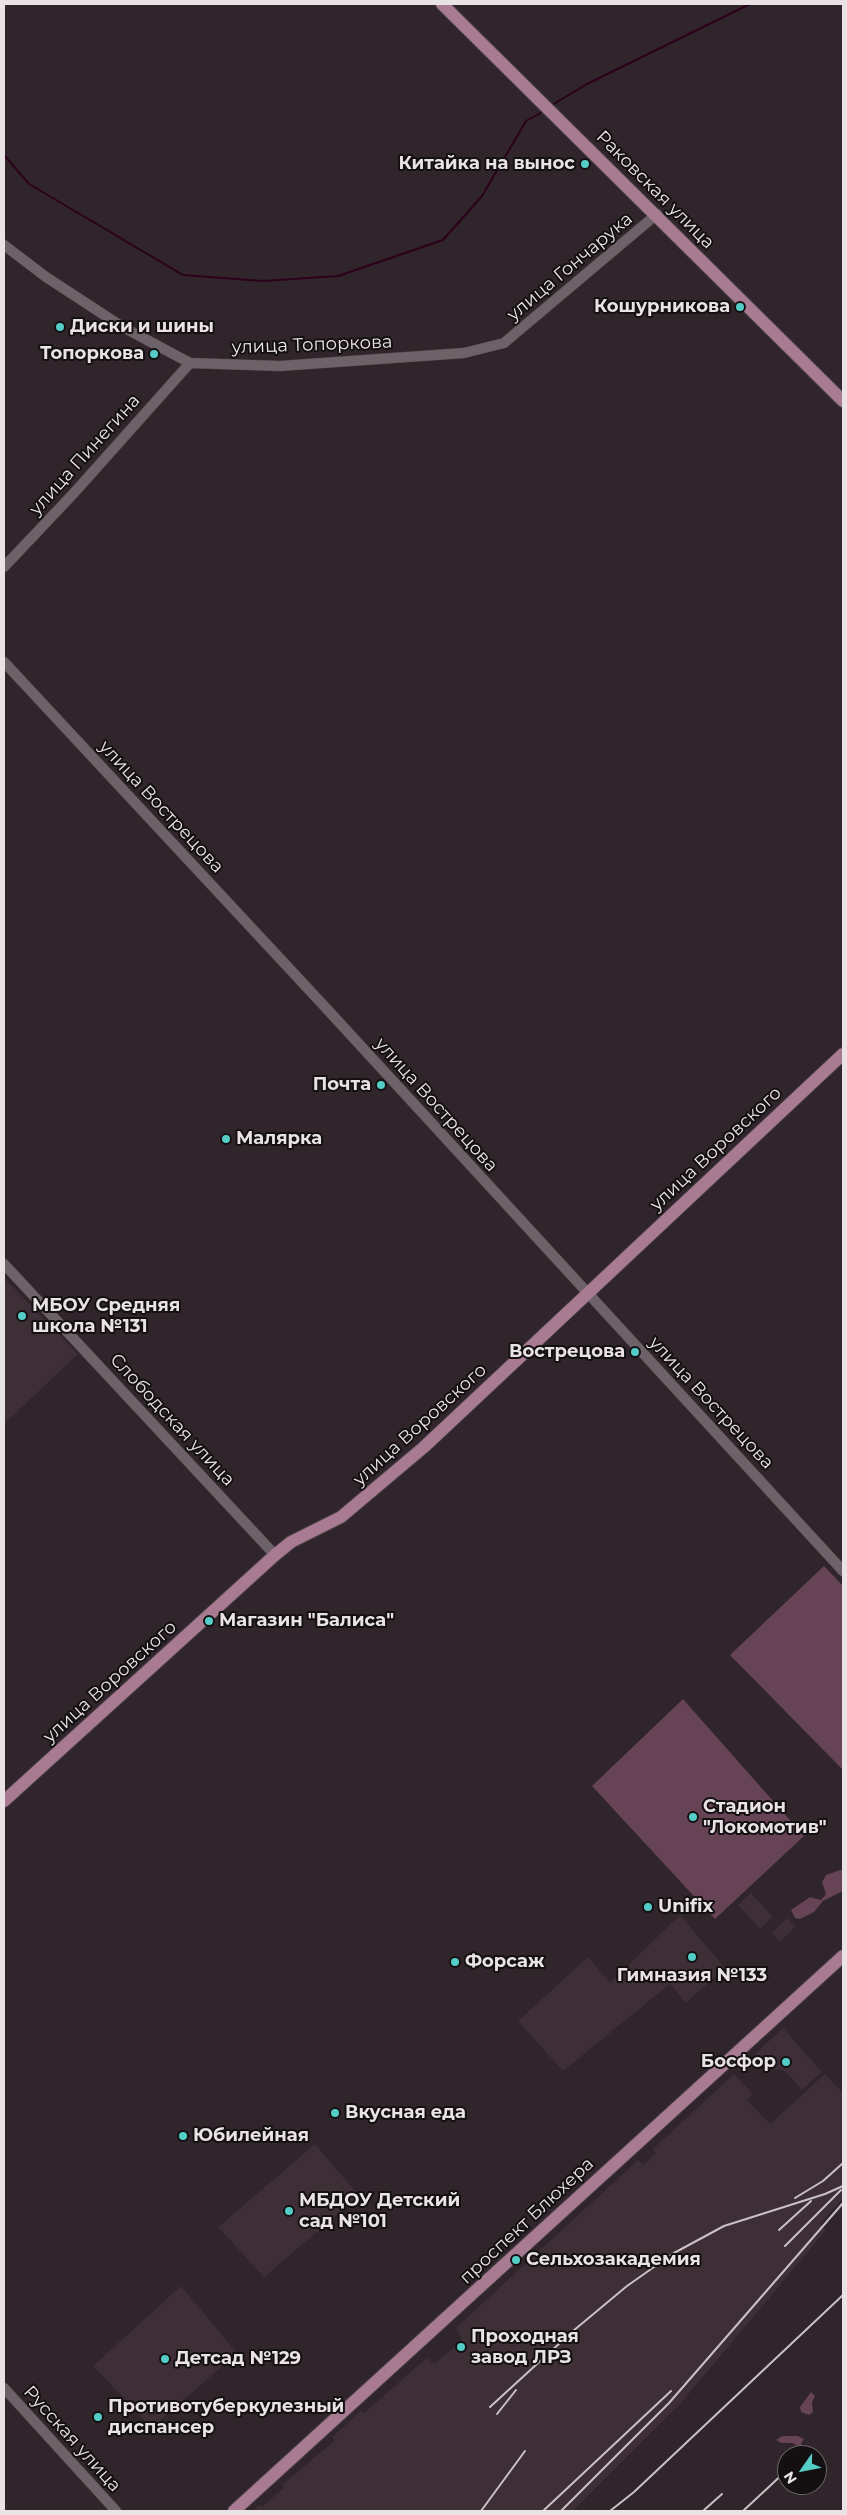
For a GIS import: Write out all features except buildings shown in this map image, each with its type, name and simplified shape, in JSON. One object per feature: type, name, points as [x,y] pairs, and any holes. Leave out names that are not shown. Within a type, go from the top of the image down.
[{"type":"main road","name":"Раковская улица","points":[[442,4],[843,401]]},
{"type":"main road","name":"улица Воровского","points":[[4,1801],[275,1555],[291,1542],[341,1517],[424,1447],[843,1054]]},
{"type":"main road","name":"проспект Блюхера","points":[[234,2511],[843,1956]]},
{"type":"street","name":"улица Гончарука","points":[[504,343],[656,214]]},
{"type":"street","name":"улица Топоркова","points":[[4,245],[46,277],[121,326],[190,363],[280,366],[464,353],[504,343]]},
{"type":"street","name":"улица Пинегина","points":[[4,567],[74,493],[190,363]]},
{"type":"street","name":"улица Вострецова","points":[[4,662],[326,1008],[843,1571]]},
{"type":"street","name":"Слободская улица","points":[[4,1264],[275,1555]]},
{"type":"street","name":"Русская улица","points":[[4,2388],[116,2511]]},
{"type":"shaded area","name":"МБОУ Средняя школа №131","points":[[4,1278],[78,1354],[4,1424]]},
{"type":"shaded area","points":[[824,1566],[843,1586],[843,1770],[730,1655]]},
{"type":"shaded area","points":[[683,1699],[804,1836],[715,1919],[592,1786]]},
{"type":"shaded area","points":[[843,1870],[843,1891],[823,1901],[814,1912],[800,1919],[795,1918],[791,1910],[810,1897],[821,1900],[826,1894],[822,1882],[826,1875]]},
{"type":"shaded area","points":[[751,1893],[773,1917],[760,1929],[738,1905]]},
{"type":"shaded area","points":[[680,1915],[725,1968],[686,2003],[670,1984],[563,2071],[518,2021],[588,1957],[610,1983]]},
{"type":"shaded area","points":[[787,1918],[796,1926],[780,1942],[772,1933]]},
{"type":"shaded area","name":"Босфор","points":[[783,2028],[822,2072],[802,2090],[785,2071],[766,2068],[754,2055]]},
{"type":"shaded area","points":[[734,2074],[753,2094],[747,2100],[770,2124],[825,2074],[843,2093],[843,2198],[820,2224],[826,2230],[681,2403],[572,2511],[253,2511],[259,2505],[262,2507],[284,2488],[282,2485],[335,2440],[332,2437],[361,2411],[364,2413],[427,2358],[434,2364],[452,2349],[462,2339],[456,2328],[638,2160],[643,2165],[656,2153],[653,2149]]},
{"type":"shaded area","name":"МБДОУ Детский сад №101","points":[[315,2144],[359,2196],[264,2277],[218,2227]]},
{"type":"shaded area","name":"Детсад №129","points":[[181,2286],[237,2353],[152,2428],[93,2366]]},
{"type":"shaded area","points":[[811,2392],[815,2396],[812,2402],[813,2412],[809,2415],[801,2412],[800,2407]]},
{"type":"shaded area","points":[[782,2436],[798,2436],[804,2439],[802,2445],[781,2443],[776,2440]]},
{"type":"waterway","points":[[552,105],[587,84],[750,4]]},
{"type":"waterway","points":[[4,155],[29,184],[183,275],[263,281],[338,276],[443,240],[482,196],[526,121],[542,112]]},
{"type":"railway","points":[[795,2198],[823,2181],[843,2163]]},
{"type":"railway","points":[[490,2407],[573,2331],[627,2286],[674,2253],[724,2226],[825,2194],[843,2186]]},
{"type":"railway","points":[[785,2246],[841,2190]]},
{"type":"railway","points":[[779,2230],[811,2201]]},
{"type":"railway","points":[[561,2511],[669,2403],[843,2203]]},
{"type":"railway","points":[[610,2511],[634,2492],[843,2295]]},
{"type":"railway","points":[[497,2414],[516,2390]]},
{"type":"railway","points":[[543,2511],[671,2391]]},
{"type":"railway","points":[[481,2511],[525,2451]]},
{"type":"railway","points":[[743,2511],[777,2479]]},
{"type":"railway","points":[[703,2511],[722,2494]]},
{"type":"place","name":"Китайка на вынос","points":[[585,164]]},
{"type":"place","name":"Кошурникова","points":[[740,307]]},
{"type":"place","name":"Диски и шины","points":[[60,327]]},
{"type":"place","name":"Топоркова","points":[[154,354]]},
{"type":"place","name":"Почта","points":[[381,1085]]},
{"type":"place","name":"Малярка","points":[[226,1139]]},
{"type":"place","name":"МБОУ Средняя школа №131","points":[[22,1316]]},
{"type":"place","name":"Вострецова","points":[[635,1352]]},
{"type":"place","name":"Магазин \"Балиса\"","points":[[209,1621]]},
{"type":"place","name":"Стадион \"Локомотив\"","points":[[693,1817]]},
{"type":"place","name":"Unifix","points":[[648,1907]]},
{"type":"place","name":"Гимназия №133","points":[[692,1957]]},
{"type":"place","name":"Форсаж","points":[[455,1962]]},
{"type":"place","name":"Босфор","points":[[786,2062]]},
{"type":"place","name":"Вкусная еда","points":[[335,2113]]},
{"type":"place","name":"Юбилейная","points":[[183,2136]]},
{"type":"place","name":"МБДОУ Детский сад №101","points":[[289,2211]]},
{"type":"place","name":"Сельхозакадемия","points":[[516,2260]]},
{"type":"place","name":"Проходная завод ЛРЗ","points":[[461,2347]]},
{"type":"place","name":"Детсад №129","points":[[165,2359]]},
{"type":"place","name":"Противотуберкулезный диспансер","points":[[98,2417]]}]
